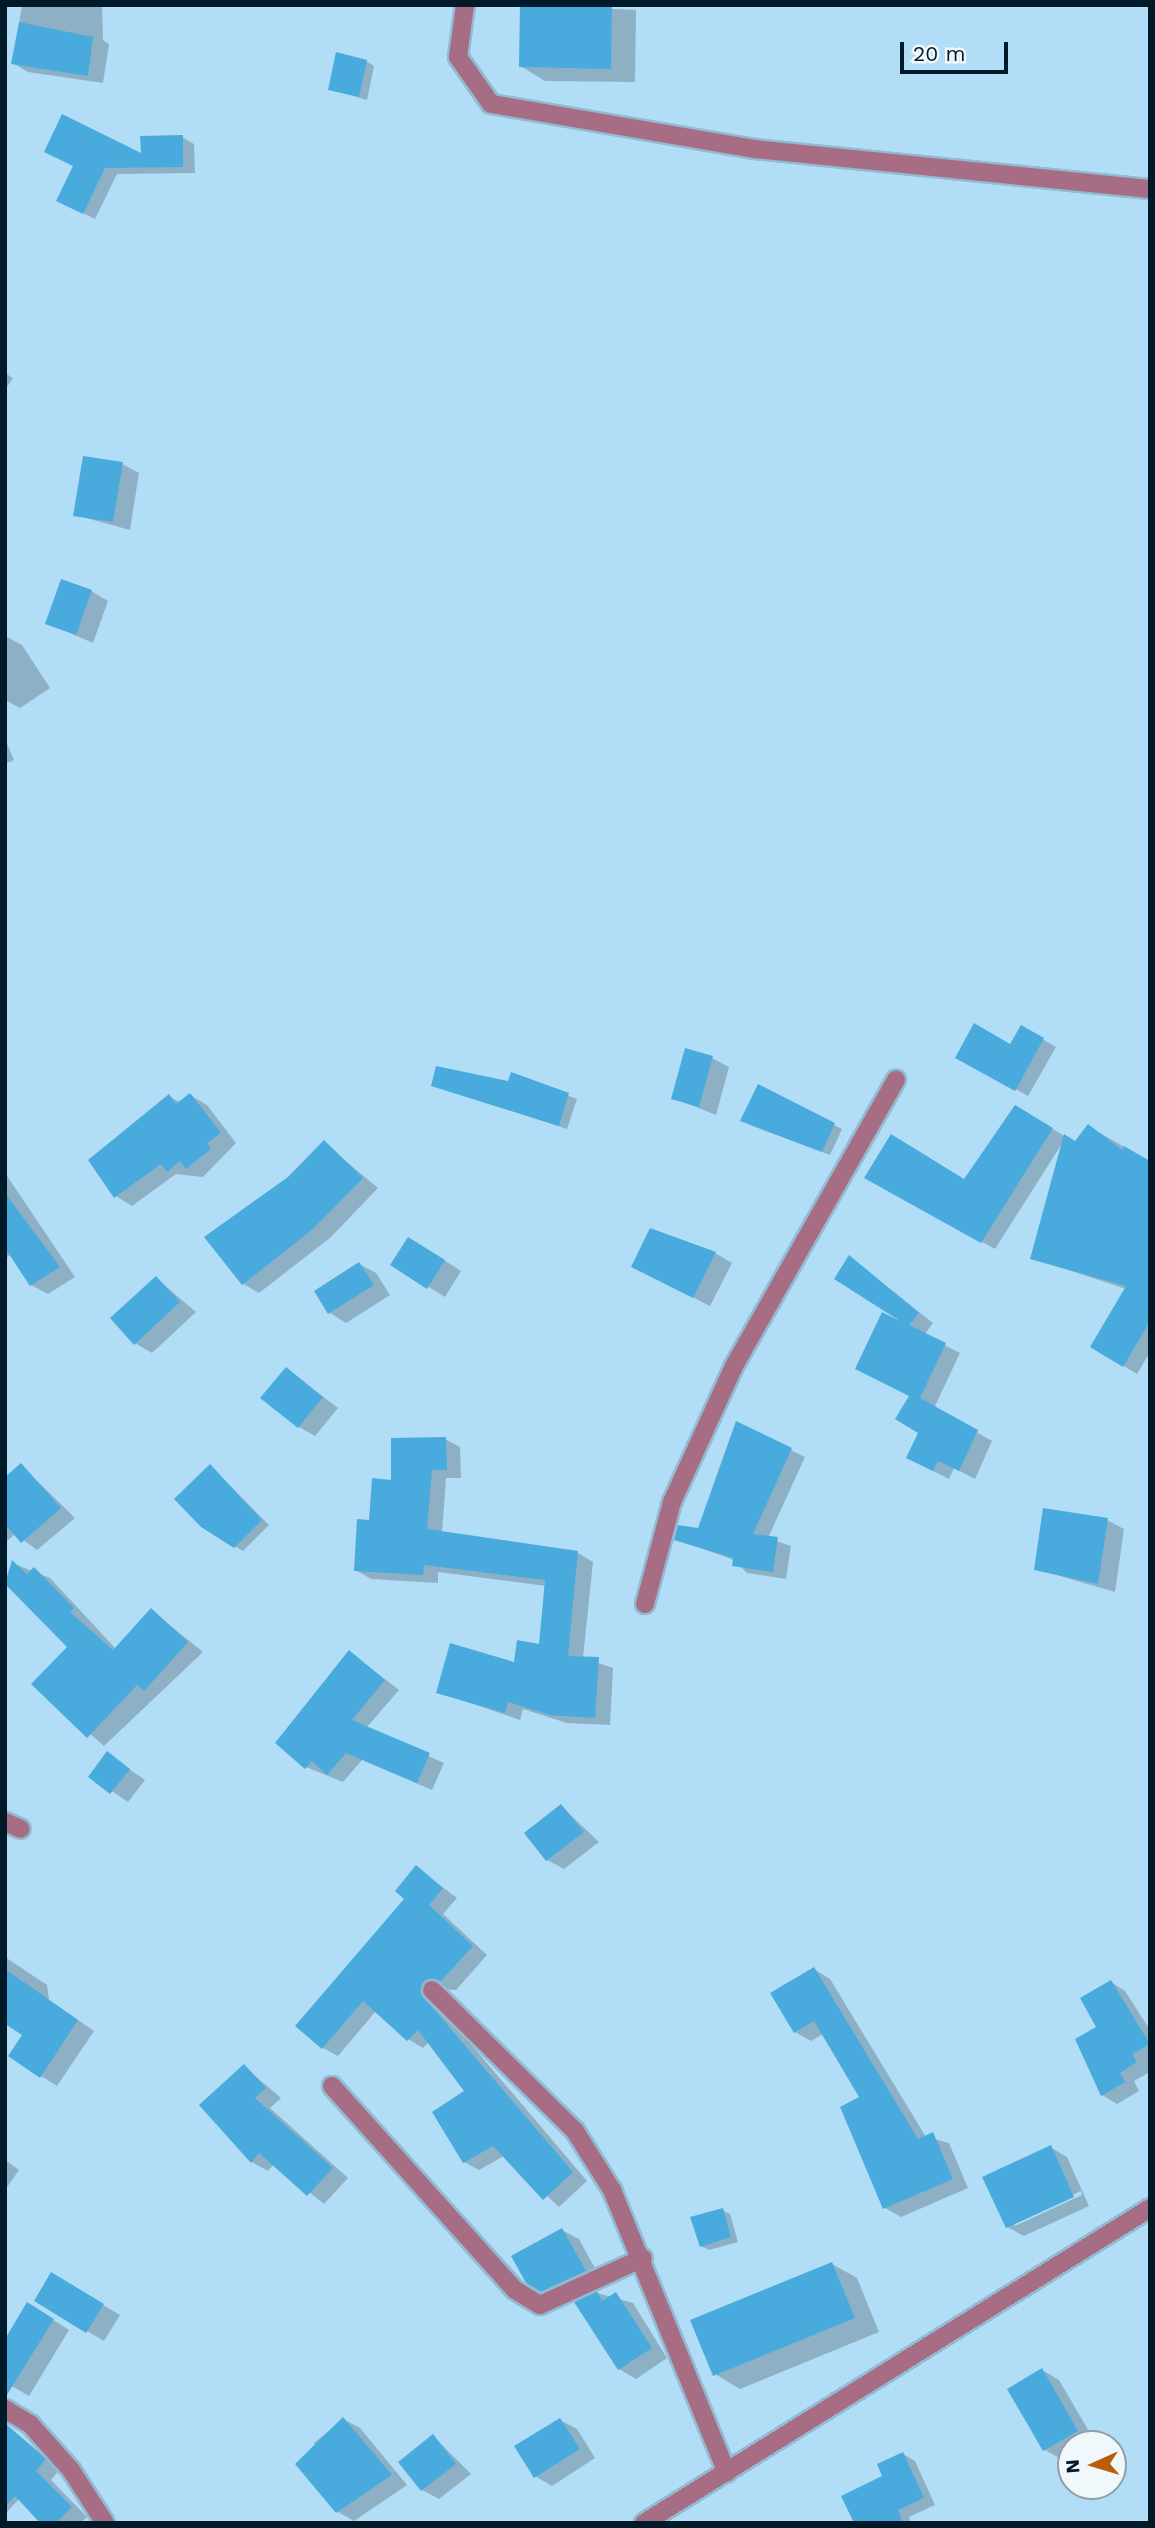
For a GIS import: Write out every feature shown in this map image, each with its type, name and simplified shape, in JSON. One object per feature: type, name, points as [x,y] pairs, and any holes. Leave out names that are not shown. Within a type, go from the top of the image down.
[{"type":"street","points":[[466,5],[458,57],[491,104],[755,149],[1150,188]]},
{"type":"street","points":[[645,1604],[672,1502],[734,1366],[896,1080]]},
{"type":"street","points":[[432,1990],[575,2131],[643,2258],[727,2473]]},
{"type":"street","points":[[332,2086],[515,2290],[540,2305],[643,2258]]},
{"type":"street","points":[[643,2523],[1150,2208]]},
{"type":"street","points":[[5,2409],[30,2424],[71,2470],[106,2523]]},
{"type":"building","points":[[520,5],[612,5],[611,69],[519,67]]},
{"type":"building","points":[[19,22],[93,37],[88,76],[11,64]]},
{"type":"building","points":[[336,52],[367,60],[359,97],[328,90]]},
{"type":"building","points":[[62,114],[141,153],[140,136],[183,135],[183,167],[105,168],[83,214],[56,201],[73,166],[44,152]]},
{"type":"building","points":[[83,456],[123,462],[113,522],[73,516]]},
{"type":"building","points":[[61,579],[92,590],[76,635],[45,624]]},
{"type":"building","points":[[974,1023],[1010,1044],[1021,1025],[1044,1038],[1015,1091],[955,1058]]},
{"type":"building","points":[[685,1048],[713,1056],[699,1107],[671,1099]]},
{"type":"building","points":[[436,1066],[508,1081],[511,1072],[569,1093],[559,1126],[431,1086]]},
{"type":"building","points":[[758,1084],[835,1123],[822,1152],[740,1121]]},
{"type":"building","points":[[190,1093],[221,1133],[207,1143],[211,1149],[186,1169],[180,1161],[167,1172],[161,1164],[114,1198],[88,1160],[169,1094],[176,1104]]},
{"type":"building","points":[[1015,1105],[1053,1128],[981,1243],[864,1178],[891,1134],[964,1179]]},
{"type":"building","points":[[1088,1124],[1122,1150],[1124,1146],[1150,1161],[1150,1321],[1123,1367],[1090,1347],[1126,1286],[1030,1259],[1064,1134],[1075,1141]]},
{"type":"building","points":[[324,1140],[363,1178],[313,1229],[242,1285],[204,1237],[288,1177]]},
{"type":"building","points":[[5,1193],[60,1267],[30,1286],[5,1248]]},
{"type":"building","points":[[650,1228],[716,1252],[693,1298],[631,1267]]},
{"type":"building","points":[[408,1237],[445,1260],[427,1289],[390,1265]]},
{"type":"building","points":[[849,1255],[919,1313],[909,1325],[946,1343],[920,1398],[978,1430],[959,1471],[938,1461],[933,1471],[906,1458],[918,1433],[895,1419],[909,1396],[855,1369],[882,1312],[900,1321],[834,1279]]},
{"type":"building","points":[[359,1262],[374,1285],[328,1314],[314,1291]]},
{"type":"building","points":[[156,1276],[180,1302],[134,1345],[110,1318]]},
{"type":"building","points":[[286,1367],[323,1397],[298,1428],[260,1398]]},
{"type":"building","points":[[736,1421],[792,1448],[753,1534],[778,1537],[773,1572],[732,1566],[733,1558],[674,1540],[678,1525],[698,1528]]},
{"type":"building","points":[[446,1437],[447,1470],[432,1470],[427,1529],[578,1551],[568,1656],[599,1657],[595,1718],[550,1715],[508,1702],[505,1713],[436,1693],[450,1643],[514,1662],[517,1640],[539,1644],[545,1580],[424,1565],[423,1575],[354,1571],[357,1519],[369,1520],[372,1478],[391,1480],[391,1438]]},
{"type":"building","points":[[21,1463],[61,1508],[21,1543],[5,1524],[5,1477]]},
{"type":"building","points":[[210,1464],[262,1520],[234,1548],[201,1527],[174,1499]]},
{"type":"building","points":[[1043,1508],[1108,1518],[1098,1584],[1034,1570]]},
{"type":"building","points":[[12,1560],[27,1574],[34,1567],[74,1608],[70,1612],[113,1650],[151,1608],[188,1642],[144,1691],[137,1685],[87,1738],[31,1684],[67,1647],[5,1584]]},
{"type":"building","points":[[349,1650],[385,1680],[352,1720],[430,1753],[417,1783],[346,1753],[327,1775],[312,1761],[305,1769],[275,1743]]},
{"type":"building","points":[[107,1751],[130,1769],[110,1794],[88,1777]]},
{"type":"building","points":[[561,1804],[584,1832],[546,1861],[524,1833]]},
{"type":"building","points":[[416,1865],[443,1888],[429,1905],[473,1946],[440,1982],[424,1982],[421,1994],[573,2172],[543,2200],[493,2146],[463,2163],[432,2112],[464,2091],[418,2030],[407,2041],[363,2001],[322,2049],[295,2026],[404,1899],[395,1891]]},
{"type":"building","points":[[814,1967],[918,2139],[933,2132],[953,2179],[883,2209],[840,2107],[859,2097],[814,2021],[794,2033],[770,1993]]},
{"type":"building","points":[[5,1969],[78,2020],[40,2078],[8,2056],[22,2035],[5,2024]]},
{"type":"building","points":[[1111,1980],[1150,2044],[1132,2054],[1137,2062],[1120,2073],[1125,2082],[1101,2096],[1075,2039],[1096,2027],[1080,1998]]},
{"type":"building","points":[[244,2064],[266,2088],[255,2098],[333,2168],[307,2196],[259,2153],[251,2163],[199,2105]]},
{"type":"building","points":[[1051,2145],[1074,2197],[1006,2228],[982,2177]]},
{"type":"building","points":[[723,2208],[731,2237],[700,2247],[690,2217]]},
{"type":"building","points":[[562,2228],[586,2271],[541,2292],[526,2283],[511,2256]]},
{"type":"building","points":[[832,2262],[855,2318],[713,2376],[690,2320]]},
{"type":"building","points":[[51,2272],[104,2304],[86,2333],[34,2301]]},
{"type":"building","points":[[597,2291],[602,2301],[616,2292],[652,2348],[618,2370],[574,2302]]},
{"type":"building","points":[[27,2302],[54,2319],[5,2398],[5,2339]]},
{"type":"building","points":[[1042,2368],[1077,2430],[1057,2430],[1057,2443],[1043,2451],[1007,2389]]},
{"type":"building","points":[[343,2417],[392,2475],[336,2513],[295,2464]]},
{"type":"building","points":[[560,2418],[580,2449],[534,2478],[514,2446]]},
{"type":"building","points":[[5,2423],[46,2459],[36,2471],[72,2507],[56,2523],[40,2523],[15,2496],[5,2507]]},
{"type":"building","points":[[433,2434],[456,2464],[421,2491],[398,2462]]},
{"type":"building","points":[[903,2452],[924,2498],[898,2510],[903,2523],[854,2523],[841,2496],[882,2476],[877,2464]]}]
